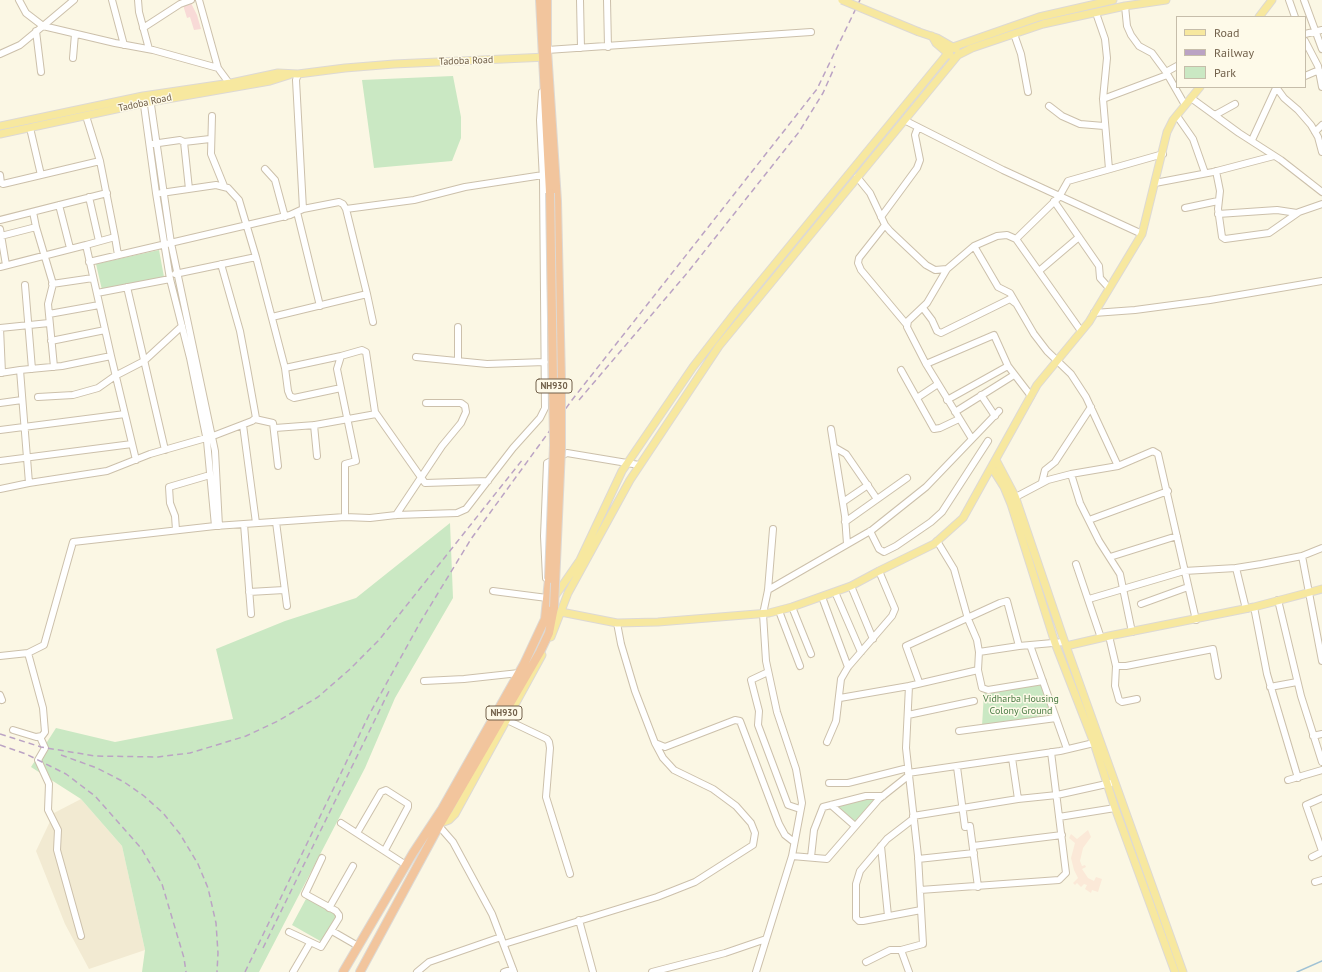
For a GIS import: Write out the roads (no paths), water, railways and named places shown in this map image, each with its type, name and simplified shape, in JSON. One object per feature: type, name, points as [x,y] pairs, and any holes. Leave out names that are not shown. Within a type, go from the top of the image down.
[{"type":"highway","name":"NH930","points":[[360,972],[440,825],[540,652],[549,633],[554,607],[561,387],[557,200],[540,0]]},
{"type":"highway","name":"NH930","points":[[343,972],[406,864],[442,809],[536,642],[544,619],[548,579],[554,445],[550,193],[543,87],[547,0]]},
{"type":"main road","points":[[842,0],[932,36],[962,53]]},
{"type":"main road","points":[[545,610],[580,560],[628,463],[693,367],[755,288],[953,47],[1039,17],[1113,0]]},
{"type":"main road","points":[[440,825],[449,820],[454,814],[533,673],[561,612],[568,593],[639,465],[719,346],[857,177],[904,123],[955,59],[962,53],[1043,24],[1125,6],[1166,0]]},
{"type":"main road","points":[[1260,16],[1272,0]]},
{"type":"main road","points":[[932,36],[936,43],[955,59]]},
{"type":"main road","name":"Tadoba Road","points":[[0,126],[232,85],[278,73],[290,75],[394,64],[545,55]]},
{"type":"main road","points":[[561,612],[617,623],[658,622],[763,614],[779,611],[850,586],[937,541],[963,518],[1037,385],[1094,313],[1142,234],[1163,154],[1167,132],[1185,105],[1199,88]]},
{"type":"main road","name":"Tadoba Road","points":[[0,134],[86,116],[147,99]]},
{"type":"main road","points":[[894,119],[904,123]]},
{"type":"main road","points":[[755,288],[762,293]]},
{"type":"main road","points":[[646,435],[655,442]]},
{"type":"main road","points":[[996,460],[1013,498],[1065,644],[1111,783],[1183,972]]},
{"type":"main road","points":[[992,468],[1013,498],[1055,643],[1097,743]]},
{"type":"main road","points":[[1065,644],[1196,620],[1246,609],[1322,589]]},
{"type":"main road","points":[[1111,783],[1115,808],[1175,972]]},
{"type":"street","points":[[19,0],[26,13],[43,26],[124,45],[149,49],[218,68]]},
{"type":"street","points":[[0,54],[20,45],[74,0]]},
{"type":"street","points":[[112,0],[124,45]]},
{"type":"street","points":[[138,0],[149,49]]},
{"type":"street","points":[[144,28],[180,4],[191,0]]},
{"type":"street","points":[[199,0],[218,68],[232,85]]},
{"type":"street","points":[[580,0],[580,48]]},
{"type":"street","points":[[608,0],[608,47]]},
{"type":"street","points":[[1289,0],[1295,16]]},
{"type":"street","points":[[1304,0],[1319,31],[1322,49]]},
{"type":"street","points":[[1125,6],[1127,26],[1131,35],[1139,46],[1152,53],[1185,105]]},
{"type":"street","points":[[1096,13],[1105,38],[1107,58],[1103,100],[1104,126],[1109,169]]},
{"type":"street","points":[[36,31],[41,72]]},
{"type":"street","points":[[1306,34],[1319,31]]},
{"type":"street","points":[[545,55],[580,48],[811,32]]},
{"type":"street","points":[[73,58],[75,34]]},
{"type":"street","points":[[1014,34],[1021,54],[1028,92]]},
{"type":"street","points":[[1306,43],[1319,70],[1322,87]]},
{"type":"street","points":[[1103,100],[1166,73],[1176,67]]},
{"type":"street","points":[[1306,76],[1319,70]]},
{"type":"street","points":[[298,74],[296,80],[300,211],[320,306]]},
{"type":"street","points":[[0,656],[28,652],[44,645],[73,542],[217,526],[462,512],[513,448],[543,415],[545,408],[543,175],[540,113],[543,87]]},
{"type":"street","points":[[1278,88],[1284,98],[1298,110],[1315,132],[1322,152]]},
{"type":"street","points":[[1252,140],[1278,88]]},
{"type":"street","points":[[1191,98],[1252,140],[1322,192]]},
{"type":"street","points":[[147,99],[153,144],[171,244],[198,380],[217,464],[217,526]]},
{"type":"street","points":[[1215,115],[1235,104]]},
{"type":"street","points":[[1049,106],[1062,116],[1080,124],[1104,126]]},
{"type":"street","points":[[86,116],[100,161],[118,256]]},
{"type":"street","points":[[212,116],[210,139],[211,154],[224,186],[236,195],[247,225],[285,368],[290,396],[294,398],[341,388]]},
{"type":"street","points":[[1177,116],[1193,139],[1205,173]]},
{"type":"street","points":[[904,123],[918,127],[1057,199],[1142,234]]},
{"type":"street","points":[[1315,132],[1322,125]]},
{"type":"street","points":[[882,217],[917,168],[920,160],[915,135],[918,127]]},
{"type":"street","points":[[30,128],[41,175]]},
{"type":"street","points":[[153,144],[180,140],[184,142],[210,139]]},
{"type":"street","points":[[184,142],[189,189]]},
{"type":"street","points":[[153,144],[156,193],[169,277],[198,380]]},
{"type":"street","points":[[1016,239],[1057,199],[1068,180],[1163,154]]},
{"type":"street","points":[[1155,183],[1216,171],[1274,156]]},
{"type":"street","points":[[0,175],[1,183],[3,184],[100,161]]},
{"type":"street","points":[[266,169],[274,180],[285,216]]},
{"type":"street","points":[[1216,171],[1220,191],[1218,200],[1218,214],[1222,237],[1226,240],[1269,234],[1297,213],[1322,204]]},
{"type":"street","points":[[346,210],[414,200],[464,187],[543,175]]},
{"type":"street","points":[[857,177],[870,193],[885,225],[926,265],[936,270],[947,269]]},
{"type":"street","points":[[156,193],[224,186]]},
{"type":"street","points":[[0,220],[107,193]]},
{"type":"street","points":[[89,197],[99,241]]},
{"type":"street","points":[[1057,199],[1079,237],[1099,266],[1100,278],[1109,288]]},
{"type":"street","points":[[1185,208],[1218,200]]},
{"type":"street","points":[[89,262],[171,244],[339,202],[343,204],[346,210],[373,322]]},
{"type":"street","points":[[59,205],[70,248]]},
{"type":"street","points":[[1218,214],[1277,210],[1297,213]]},
{"type":"street","points":[[33,212],[52,284],[48,300],[54,367]]},
{"type":"street","points":[[885,225],[859,258],[858,264],[861,270],[907,325],[926,364],[972,439]]},
{"type":"street","points":[[1,236],[36,227]]},
{"type":"street","points":[[0,229],[3,266],[115,236]]},
{"type":"street","points":[[907,325],[908,321],[923,308],[947,269],[974,246],[998,236],[1007,236],[1016,239],[1081,331]]},
{"type":"street","points":[[1039,271],[1079,237]]},
{"type":"street","points":[[86,245],[110,356],[136,460]]},
{"type":"street","points":[[974,246],[983,264],[998,287],[1010,293],[1034,334],[1071,374],[1091,407],[1118,466]]},
{"type":"street","points":[[96,293],[169,277],[177,273],[256,257]]},
{"type":"street","points":[[221,264],[243,348],[255,419]]},
{"type":"street","points":[[52,284],[93,278]]},
{"type":"street","points":[[1094,313],[1210,300],[1322,281]]},
{"type":"street","points":[[26,285],[32,369]]},
{"type":"street","points":[[127,287],[165,450]]},
{"type":"street","points":[[272,317],[367,294]]},
{"type":"street","points":[[923,308],[932,320],[937,331],[941,333],[1010,299],[1015,303]]},
{"type":"street","points":[[49,314],[99,305]]},
{"type":"street","points":[[49,323],[0,328],[1,373],[54,367],[110,356]]},
{"type":"street","points":[[38,397],[83,393],[98,388],[116,376],[144,361],[182,326]]},
{"type":"street","points":[[458,327],[458,361]]},
{"type":"street","points":[[51,341],[105,330]]},
{"type":"street","points":[[926,364],[994,335],[1008,366],[1031,396]]},
{"type":"street","points":[[285,368],[362,350],[366,352],[376,414],[427,484],[488,481]]},
{"type":"street","points":[[340,356],[337,369],[356,461],[345,464],[345,518]]},
{"type":"street","points":[[416,357],[487,364],[544,362]]},
{"type":"street","points":[[947,400],[1008,366]]},
{"type":"street","points":[[20,370],[29,484]]},
{"type":"street","points":[[901,370],[934,429],[940,428],[959,419]]},
{"type":"street","points":[[955,412],[1014,375]]},
{"type":"street","points":[[917,398],[938,384]]},
{"type":"street","points":[[768,590],[870,531],[926,487],[997,414],[981,395]]},
{"type":"street","points":[[0,403],[22,400]]},
{"type":"street","points":[[396,515],[442,446],[461,423],[466,412],[465,406],[461,403],[426,403]]},
{"type":"street","points":[[1042,482],[1045,470],[1055,462],[1091,407]]},
{"type":"street","points":[[0,430],[125,414]]},
{"type":"street","points":[[275,428],[314,425],[376,414]]},
{"type":"street","points":[[0,489],[107,471],[165,450],[210,437],[255,419],[272,422],[275,428],[278,466]]},
{"type":"street","points":[[243,424],[256,523]]},
{"type":"street","points":[[314,425],[317,456]]},
{"type":"street","points":[[831,429],[843,502],[847,544]]},
{"type":"street","points":[[210,437],[210,475],[217,526]]},
{"type":"street","points":[[870,531],[879,549],[884,552],[896,546],[931,522],[942,512],[988,441]]},
{"type":"street","points":[[0,461],[132,444]]},
{"type":"street","points":[[834,447],[846,454],[877,498]]},
{"type":"street","points":[[1013,498],[1042,482],[1071,474],[1118,466],[1153,451],[1158,454],[1168,491],[1184,571],[1196,620]]},
{"type":"street","points":[[493,591],[547,594],[544,559],[547,463],[567,453],[639,465]]},
{"type":"street","points":[[1071,474],[1080,503],[1120,574],[1132,632]]},
{"type":"street","points":[[176,530],[175,516],[170,502],[169,487],[210,475]]},
{"type":"street","points":[[845,522],[907,478]]},
{"type":"street","points":[[843,502],[868,485]]},
{"type":"street","points":[[1089,520],[1168,491]]},
{"type":"street","points":[[276,522],[287,606]]},
{"type":"street","points":[[244,524],[251,614]]},
{"type":"street","points":[[756,972],[792,856],[802,803],[796,769],[778,712],[766,661],[763,614],[768,590],[774,529]]},
{"type":"street","points":[[1110,557],[1177,536]]},
{"type":"street","points":[[937,541],[954,569],[968,619],[977,640],[979,652],[978,670],[982,688],[985,690],[1043,681]]},
{"type":"street","points":[[1089,599],[1124,590],[1184,571],[1236,568],[1302,556],[1322,548]]},
{"type":"street","points":[[1302,556],[1322,661]]},
{"type":"street","points":[[1076,564],[1101,638]]},
{"type":"street","points":[[1236,568],[1246,609]]},
{"type":"street","points":[[827,742],[836,721],[840,698],[840,685],[848,666],[873,639],[892,616],[895,610],[878,571]]},
{"type":"street","points":[[850,586],[873,639]]},
{"type":"street","points":[[1141,604],[1188,587]]},
{"type":"street","points":[[250,592],[284,590]]},
{"type":"street","points":[[835,592],[861,652]]},
{"type":"street","points":[[822,597],[848,666]]},
{"type":"street","points":[[1278,600],[1298,682],[1322,762]]},
{"type":"street","points":[[919,682],[906,646],[1007,601],[1019,646]]},
{"type":"street","points":[[792,607],[811,654]]},
{"type":"street","points":[[1254,607],[1270,687],[1298,778]]},
{"type":"street","points":[[779,611],[800,666]]},
{"type":"street","points":[[504,944],[657,897],[695,882],[753,845],[755,833],[751,823],[736,806],[713,789],[674,770],[663,758],[655,743],[635,691],[621,644],[617,623]]},
{"type":"street","points":[[1109,636],[1116,666],[1115,686],[1119,700],[1122,702],[1137,699]]},
{"type":"street","points":[[979,652],[1019,646],[1055,643],[1065,644]]},
{"type":"street","points":[[1030,645],[1067,749]]},
{"type":"street","points":[[1116,666],[1213,649],[1218,676]]},
{"type":"street","points":[[28,652],[45,722],[45,732],[40,737]]},
{"type":"street","points":[[840,698],[909,686],[919,682],[978,670]]},
{"type":"street","points":[[768,672],[751,680],[759,710],[758,725],[788,805],[800,809]]},
{"type":"street","points":[[424,681],[464,679],[519,673]]},
{"type":"street","points":[[1270,687],[1298,682]]},
{"type":"street","points":[[866,962],[890,950],[901,950],[922,944],[918,859],[906,748],[909,686]]},
{"type":"street","points":[[908,715],[974,701]]},
{"type":"street","points":[[959,732],[1056,718]]},
{"type":"street","points":[[507,720],[547,739],[550,748],[546,797],[570,874]]},
{"type":"street","points":[[655,743],[665,747],[735,720],[740,721],[779,824],[785,835],[794,842]]},
{"type":"street","points":[[13,730],[40,737]]},
{"type":"street","points":[[1313,736],[1322,734]]},
{"type":"street","points":[[40,737],[45,748],[38,762],[49,784],[48,810],[58,830],[57,850],[81,936]]},
{"type":"street","points":[[829,783],[848,783],[908,772],[957,767],[1097,743]]},
{"type":"street","points":[[920,890],[1060,880],[1066,873],[1066,866],[1051,752]]},
{"type":"street","points":[[1012,758],[1018,799]]},
{"type":"street","points":[[957,767],[965,827],[970,826],[978,887]]},
{"type":"street","points":[[1288,780],[1322,770]]},
{"type":"street","points":[[792,856],[827,859],[855,826],[908,772]]},
{"type":"street","points":[[921,910],[859,921],[856,918],[857,879],[860,871],[895,832],[913,818],[1018,799],[1057,795],[1111,783]]},
{"type":"street","points":[[357,833],[381,792],[386,790],[408,804],[408,807],[385,850]]},
{"type":"street","points":[[811,857],[816,822],[822,808],[866,796],[883,796]]},
{"type":"street","points":[[1312,857],[1322,851],[1306,805],[1322,798]]},
{"type":"street","points":[[831,805],[855,826]]},
{"type":"street","points":[[1059,817],[1115,808]]},
{"type":"street","points":[[341,823],[406,864]]},
{"type":"street","points":[[440,825],[453,842],[492,914],[514,971],[504,972]]},
{"type":"street","points":[[918,859],[1062,835]]},
{"type":"street","points":[[881,846],[888,916]]},
{"type":"street","points":[[289,932],[320,947],[332,932],[339,915],[306,894],[322,858]]},
{"type":"street","points":[[329,908],[353,866]]},
{"type":"street","points":[[1315,882],[1322,880]]},
{"type":"street","points":[[579,920],[593,972]]},
{"type":"street","points":[[332,932],[358,946]]},
{"type":"street","points":[[419,971],[429,962],[501,937]]},
{"type":"street","points":[[652,972],[725,953],[766,939]]},
{"type":"street","points":[[293,972],[310,943]]},
{"type":"street","points":[[901,950],[910,972]]},
{"type":"waterway","points":[[1297,972],[1322,961]]},
{"type":"railway","points":[[245,972],[369,715],[421,621],[471,539],[572,400],[817,89],[860,0]]},
{"type":"railway","points":[[579,400],[688,272],[799,132],[823,93],[835,66]]},
{"type":"railway","points":[[0,734],[41,747],[95,756],[158,757],[190,753],[246,736],[278,721],[318,697],[349,670],[379,640],[523,459]]},
{"type":"railway","points":[[263,948],[390,689]]},
{"type":"railway","points":[[0,745],[26,754],[66,774],[95,796],[141,848],[162,884],[184,958],[186,972]]},
{"type":"railway","points":[[61,755],[97,768],[124,782],[144,796],[163,813],[180,834],[198,864],[208,888],[216,923],[218,953],[217,972]]},
{"type":"park label","name":"Vidharba Housing Colony Ground","points":[[1021,704]]}]
